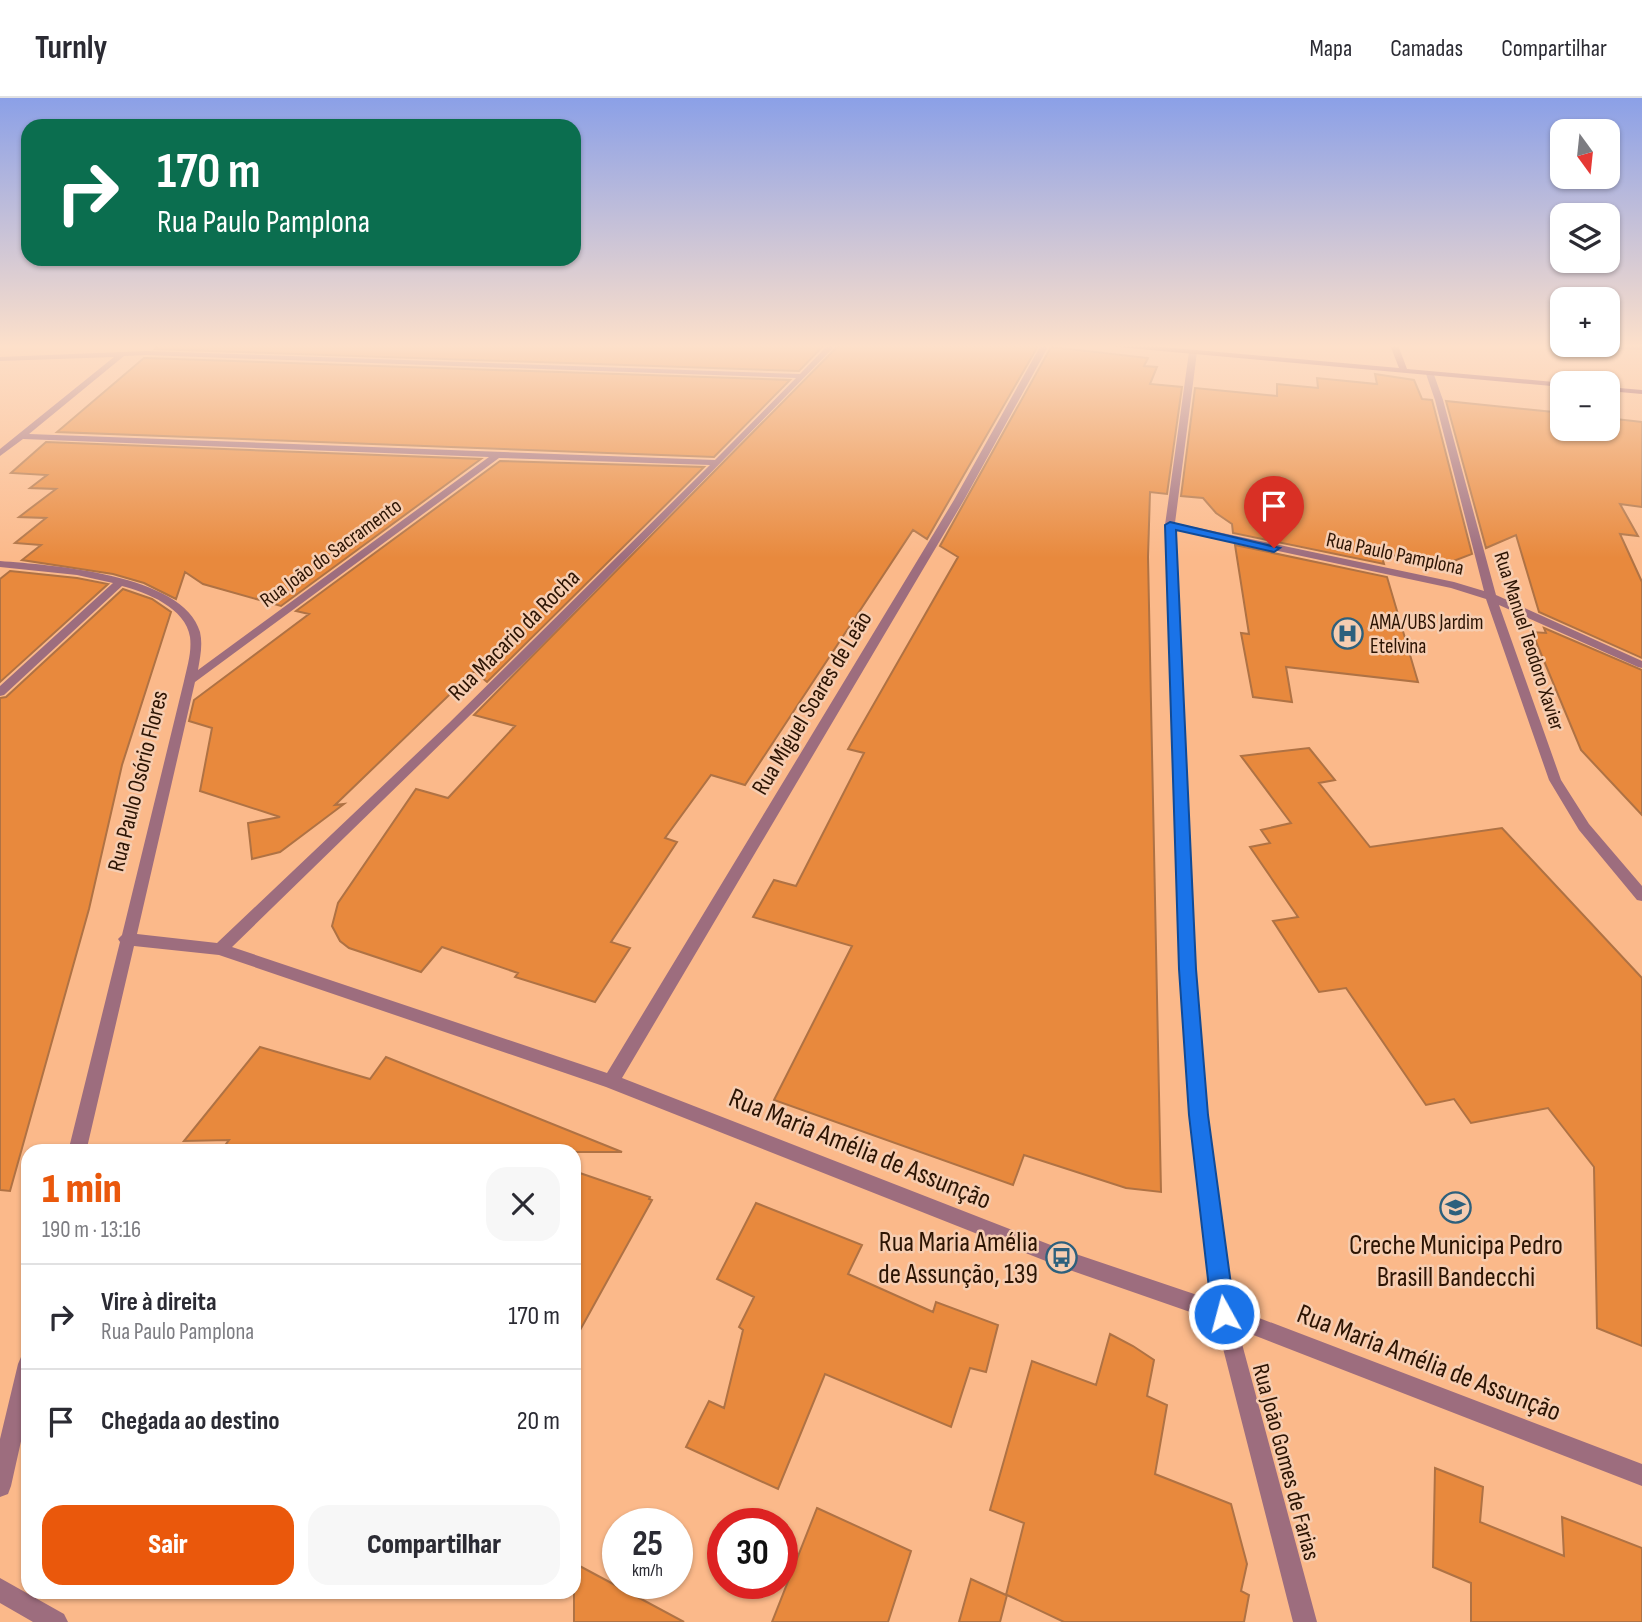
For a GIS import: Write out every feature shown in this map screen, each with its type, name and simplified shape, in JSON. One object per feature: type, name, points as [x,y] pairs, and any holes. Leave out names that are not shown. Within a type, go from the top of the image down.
[{"type":"street","points":[[0,453],[45,416]]},
{"type":"street","name":"Rua Macario da Rocha","points":[[220,949],[381,797],[763,416]]},
{"type":"street","name":"Rua Miguel Soares de Leão","points":[[611,1081],[959,500],[1006,416]]},
{"type":"street","name":"Rua João Gomes de Farias","points":[[1184,416],[1170,525],[1187,969],[1198,1115],[1224,1314],[1305,1622]]},
{"type":"street","name":"Rua Manuel Teodoro Xavier","points":[[1443,416],[1491,597],[1555,780],[1584,827],[1642,896]]},
{"type":"street","points":[[21,436],[717,463]]},
{"type":"street","name":"Rua João do Sacramento","points":[[190,681],[496,456]]},
{"type":"street","name":"Rua Paulo Pamplona","points":[[1170,525],[1454,585],[1491,597],[1642,665]]},
{"type":"street","name":"Rua Paulo Osório Flores","points":[[0,564],[69,570],[120,582],[157,596],[181,611],[194,629],[195,649],[190,681],[125,939],[79,1144]]},
{"type":"street","points":[[0,692],[120,582]]},
{"type":"street","name":"Rua Maria Amélia de Assunção","points":[[125,939],[220,949],[611,1081],[1061,1258],[1224,1314],[1642,1475]]},
{"type":"street","points":[[0,1486],[21,1394]]},
{"type":"street","points":[[0,1590],[57,1622]]},
{"type":"building","points":[[76,416],[754,416],[714,457],[57,432]]},
{"type":"building","points":[[769,416],[998,416],[927,539],[913,530],[745,785],[711,775],[665,838],[677,842],[611,942],[630,948],[595,1002],[515,977],[518,973],[442,947],[421,972],[349,948],[340,941],[332,926],[338,903],[416,789],[448,798],[515,726],[474,715]]},
{"type":"building","points":[[1012,416],[1178,416],[1167,494],[1150,492],[1148,557],[1161,1192],[1126,1188],[1024,1155],[1013,1185],[774,1100],[852,946],[753,917],[774,880],[796,886],[864,753],[848,749],[958,557],[940,546]]},
{"type":"building","points":[[1191,416],[1436,416],[1472,554],[1451,562],[1381,554],[1384,564],[1233,533],[1232,524],[1216,513],[1203,498],[1181,496]]},
{"type":"building","points":[[1450,416],[1550,416],[1550,441],[1620,441],[1620,419],[1642,422],[1642,507],[1620,504],[1638,536],[1620,534],[1642,582],[1642,658],[1539,612],[1516,535],[1486,548]]},
{"type":"building","points":[[46,442],[481,459],[281,606],[203,584],[185,572],[176,599],[144,583],[113,574],[22,560],[41,545],[15,543],[46,518],[19,517],[56,489],[30,488],[47,475],[11,473]]},
{"type":"building","points":[[500,461],[704,467],[487,682],[474,671],[335,805],[344,804],[280,852],[252,859],[248,823],[280,817],[200,791],[212,728],[189,721],[194,700],[309,614],[296,611]]},
{"type":"building","points":[[1235,545],[1387,577],[1418,682],[1286,667],[1292,702],[1253,697],[1241,633],[1249,634]]},
{"type":"building","points":[[10,571],[108,584],[0,682],[0,579]]},
{"type":"building","points":[[123,589],[152,599],[171,612],[122,765],[89,909],[10,1191],[0,1190],[0,698],[6,697]]},
{"type":"building","points":[[1544,628],[1642,670],[1642,815],[1581,750],[1532,632],[1546,633]]},
{"type":"building","points":[[1309,748],[1335,780],[1319,783],[1370,847],[1502,828],[1642,978],[1642,1346],[1597,1328],[1594,1167],[1548,1108],[1471,1123],[1454,1099],[1426,1105],[1346,988],[1319,992],[1273,921],[1298,917],[1250,847],[1270,843],[1261,830],[1291,823],[1241,756]]},
{"type":"building","points":[[260,1047],[370,1079],[386,1057],[622,1152],[581,1152],[581,1144],[226,1144],[229,1140],[184,1141]]},
{"type":"building","points":[[581,1173],[650,1197],[652,1200],[581,1328]]},
{"type":"building","points":[[756,1203],[862,1245],[848,1274],[933,1312],[936,1302],[998,1325],[986,1372],[970,1368],[951,1427],[825,1374],[778,1489],[686,1447],[709,1401],[724,1408],[743,1330],[739,1327],[754,1297],[717,1279]]},
{"type":"building","points":[[1110,1334],[1154,1360],[1147,1396],[1167,1405],[1155,1474],[1231,1504],[1247,1564],[1241,1591],[1249,1595],[1244,1622],[1064,1622],[1007,1595],[1000,1622],[959,1622],[971,1579],[1006,1595],[1024,1523],[990,1510],[1032,1361],[1096,1385]]},
{"type":"building","points":[[1435,1468],[1483,1487],[1480,1522],[1564,1556],[1562,1517],[1642,1548],[1642,1622],[1471,1622],[1471,1583],[1433,1567]]},
{"type":"building","points":[[817,1508],[911,1551],[888,1622],[772,1622],[781,1599],[798,1599],[798,1556]]},
{"type":"building","points":[[581,1567],[602,1578],[602,1599],[641,1599],[684,1622],[574,1622],[574,1599],[581,1599]]},
{"type":"place","name":"AMA/UBS Jardim Etelvina","points":[[1347,634]]},
{"type":"place","name":"Creche Municipa Pedro Brasill Bandecchi","points":[[1456,1208]]},
{"type":"place","name":"Rua Maria Amélia de Assunção, 139","points":[[1061,1258]]},
{"type":"route","points":[[1224,1314],[1198,1115],[1187,969],[1170,525],[1274,548]]}]
